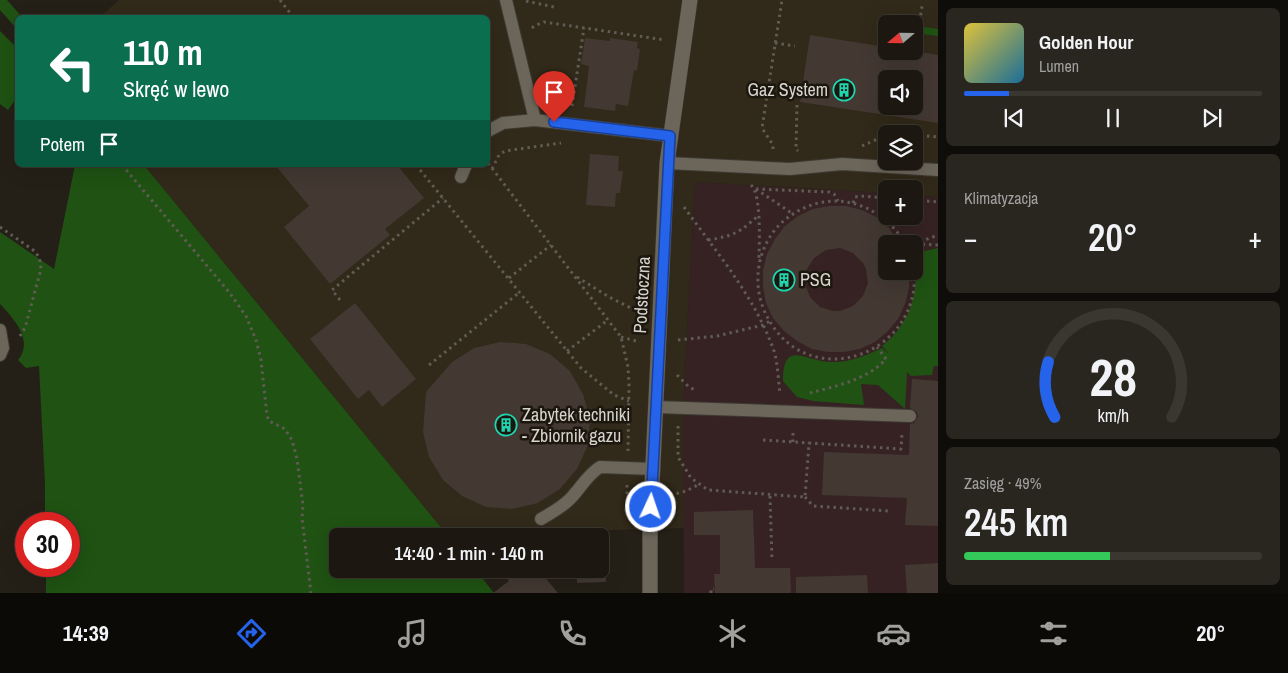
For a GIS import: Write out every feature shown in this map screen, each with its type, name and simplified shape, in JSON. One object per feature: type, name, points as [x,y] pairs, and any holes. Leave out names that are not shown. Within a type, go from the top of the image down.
[{"type":"street","name":"Podstoczna","points":[[650,593],[650,528],[667,163],[690,0]]},
{"type":"lane","points":[[506,0],[535,120]]},
{"type":"lane","points":[[490,130],[503,123],[535,120],[670,136]]},
{"type":"lane","points":[[667,163],[790,169],[842,164],[938,170]]},
{"type":"lane","points":[[0,330],[2,352]]},
{"type":"lane","points":[[656,407],[907,416]]},
{"type":"lane","points":[[541,519],[564,504],[594,471],[600,467],[653,469]]},
{"type":"path","points":[[280,0],[292,15]]},
{"type":"path","points":[[524,0],[554,7]]},
{"type":"path","points":[[774,149],[762,128],[782,0]]},
{"type":"path","points":[[921,15],[922,6]]},
{"type":"path","points":[[529,33],[534,26],[544,22],[670,41]]},
{"type":"path","points":[[564,108],[572,109],[584,28]]},
{"type":"path","points":[[775,43],[795,46]]},
{"type":"path","points":[[797,105],[795,140],[796,149],[802,153]]},
{"type":"path","points":[[923,136],[938,137]]},
{"type":"path","points":[[860,147],[878,139]]},
{"type":"path","points":[[492,169],[499,155],[506,151],[565,142]]},
{"type":"path","points":[[490,166],[621,336],[628,367],[627,495],[678,494],[690,490],[699,484]]},
{"type":"path","points":[[124,167],[229,292],[246,316],[256,340],[261,360],[269,422],[285,428],[292,440],[297,459],[303,505],[302,518],[310,593]]},
{"type":"path","points":[[418,167],[581,368],[614,395],[629,401]]},
{"type":"path","points":[[748,182],[793,214]]},
{"type":"path","points":[[756,189],[829,192],[834,194],[838,201]]},
{"type":"path","points":[[756,189],[759,216],[758,283],[760,300],[776,331],[789,343],[804,352],[838,359],[855,356],[877,347],[886,341],[898,328],[907,314],[913,297],[914,280]]},
{"type":"path","points":[[853,203],[855,197],[878,197]]},
{"type":"path","points":[[340,300],[332,290],[443,198]]},
{"type":"path","points":[[759,266],[764,248],[773,233],[793,214],[817,203],[838,201],[870,208],[885,218],[901,235]]},
{"type":"path","points":[[923,201],[938,202]]},
{"type":"path","points":[[682,204],[747,293],[774,353],[781,396],[794,412],[805,395],[862,376],[879,367],[886,359],[877,347]]},
{"type":"path","points":[[708,240],[729,236],[742,231],[759,216]]},
{"type":"path","points":[[0,227],[36,252],[41,268],[25,328],[16,342],[2,352]]},
{"type":"path","points":[[923,241],[938,235]]},
{"type":"path","points":[[923,244],[938,245]]},
{"type":"path","points":[[509,278],[551,246]]},
{"type":"path","points":[[574,275],[609,297],[671,327],[671,341],[717,336],[763,325],[770,321]]},
{"type":"path","points":[[429,365],[520,292]]},
{"type":"path","points":[[568,351],[608,320]]},
{"type":"path","points":[[676,373],[689,387],[708,396],[710,409]]},
{"type":"path","points":[[680,378],[678,456],[691,478],[708,490],[770,496],[805,497]]},
{"type":"path","points":[[763,440],[901,449],[907,416]]},
{"type":"path","points":[[809,443],[805,497],[813,506],[889,511]]},
{"type":"path","points":[[770,496],[772,561]]},
{"type":"path","points":[[711,593],[711,589],[714,589]]},
{"type":"shaded area","points":[[119,0],[938,0],[938,197],[923,196],[923,180],[878,180],[878,193],[695,182],[683,408],[684,528],[609,530],[609,528],[441,528],[146,167],[490,167],[490,15],[102,15]]},
{"type":"shaded area","points":[[695,182],[878,193],[878,225],[923,225],[923,196],[938,197],[938,593],[684,593],[683,408]]},
{"type":"green space","points":[[0,0],[7,0],[20,15],[15,15],[15,27],[0,10]]},
{"type":"green space","points":[[924,27],[938,29],[938,36],[923,34]]},
{"type":"green space","points":[[0,31],[15,46],[15,100],[8,110],[0,104]]},
{"type":"green space","points":[[75,167],[146,167],[441,528],[329,528],[329,578],[482,578],[494,593],[46,593],[46,577],[80,577],[80,512],[45,512],[39,366],[26,368],[18,360],[24,345],[23,337],[16,323],[0,304],[0,232],[54,269]]},
{"type":"green space","points":[[938,248],[938,366],[934,366],[932,375],[911,376],[907,372],[905,409],[878,385],[861,384],[864,405],[813,401],[797,397],[783,381],[784,368],[791,356],[797,355],[820,361],[836,362],[857,358],[882,348],[890,355],[882,346],[899,329],[906,318],[914,296],[915,280],[923,280],[923,251]]},
{"type":"building","name":"Gaz System","points":[[810,35],[878,46],[878,60],[923,60],[923,52],[938,55],[938,123],[885,115],[923,115],[923,70],[878,70],[878,114],[800,102]]},
{"type":"building","points":[[585,38],[610,41],[610,38],[638,42],[637,48],[640,49],[637,71],[634,70],[628,106],[616,104],[615,111],[584,107],[589,66],[581,64]]},
{"type":"building","points":[[590,154],[619,156],[618,171],[623,171],[620,193],[616,193],[615,207],[586,205]]},
{"type":"building","points":[[277,167],[399,167],[424,198],[385,229],[390,235],[330,284],[284,227],[309,206]]},
{"type":"building","name":"PSG","points":[[829,206],[846,206],[862,210],[876,217],[878,219],[878,225],[885,225],[894,235],[878,235],[878,280],[909,280],[909,288],[905,304],[898,319],[875,342],[860,349],[844,352],[812,349],[784,331],[773,318],[766,303],[763,287],[763,270],[767,254],[775,239],[785,226],[798,216],[813,209]],"holes":[[[840,248],[853,253],[863,263],[868,283],[863,296],[853,306],[840,311],[833,311],[820,307],[810,297],[805,284],[807,269],[814,258],[826,250]]]},
{"type":"building","points":[[355,303],[416,379],[382,407],[369,390],[358,399],[310,339]]},
{"type":"building","name":"Zabytek techniki - Zbiornik gazu","points":[[500,342],[526,344],[550,354],[570,371],[583,394],[590,419],[588,445],[577,469],[560,489],[538,503],[512,509],[486,507],[462,496],[443,480],[429,457],[423,432],[426,392],[452,362],[474,348]]},
{"type":"building","points":[[912,379],[938,381],[938,526],[905,525],[907,498],[822,495],[824,452],[909,455],[910,424],[914,423],[918,417],[917,412],[910,408]]},
{"type":"building","points":[[753,510],[755,568],[790,568],[791,593],[715,593],[714,574],[720,574],[720,535],[694,535],[694,512]]},
{"type":"building","points":[[609,544],[610,544],[609,567]]},
{"type":"building","points":[[938,563],[938,593],[907,593],[905,565]]},
{"type":"building","points":[[867,575],[868,593],[796,593],[796,577]]},
{"type":"building","points":[[506,578],[546,578],[558,593],[493,593],[509,581]]},
{"type":"building","points":[[577,578],[606,578],[606,582],[577,583]]},
{"type":"place","name":"Gaz System","points":[[844,90]]},
{"type":"place","name":"PSG","points":[[784,280]]},
{"type":"place","name":"Zabytek techniki - Zbiornik gazu","points":[[506,425]]},
{"type":"route","points":[[554,122],[670,136],[667,163],[651,507]]}]
